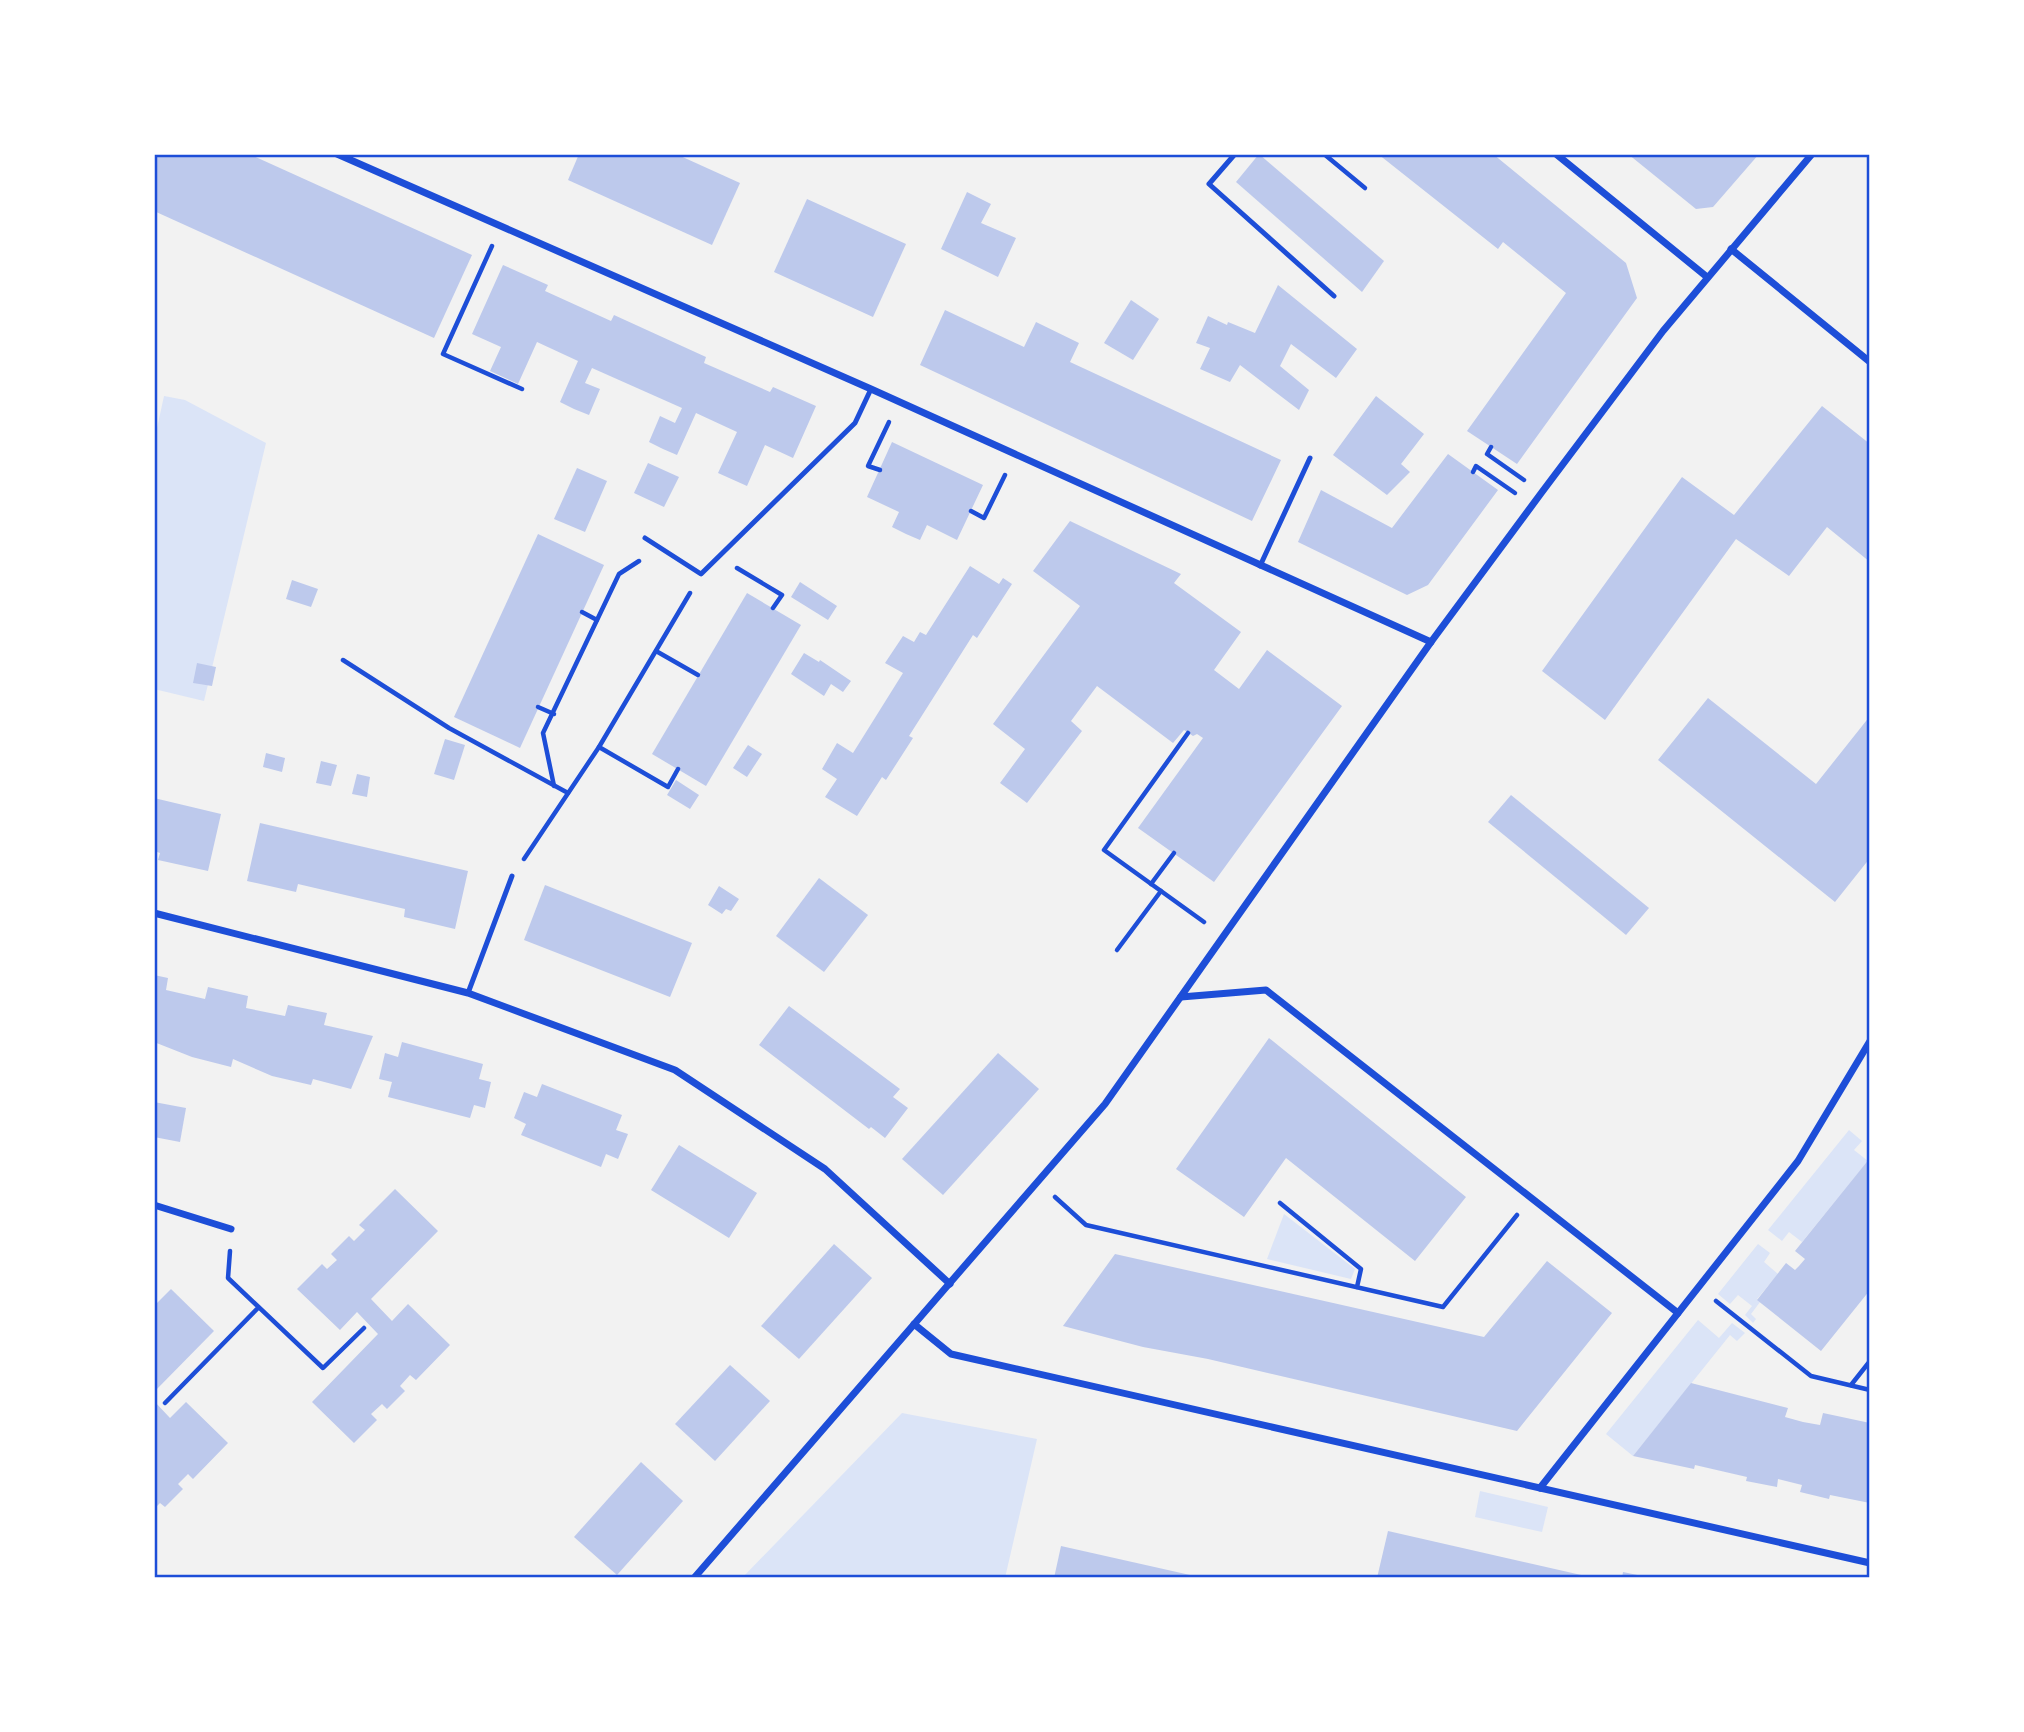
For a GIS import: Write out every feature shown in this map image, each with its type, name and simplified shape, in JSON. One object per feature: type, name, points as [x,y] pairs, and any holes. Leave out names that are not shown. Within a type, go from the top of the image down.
[{"type":"street","points":[[337,154],[871,389],[1431,642]]},
{"type":"street","points":[[1556,154],[1707,277]]},
{"type":"street","points":[[694,1578],[1105,1104],[1431,642],[1542,492],[1663,331],[1812,154]]},
{"type":"street","points":[[1731,249],[1870,362]]},
{"type":"street","points":[[154,913],[468,993],[676,1070],[825,1169],[950,1284]]},
{"type":"street","points":[[1181,997],[1266,990],[1678,1313]]},
{"type":"street","points":[[1540,1488],[1798,1161],[1870,1041]]},
{"type":"street","points":[[154,1205],[231,1229]]},
{"type":"street","points":[[914,1324],[951,1354],[1870,1563]]},
{"type":"lane","points":[[1235,154],[1209,184],[1334,296]]},
{"type":"lane","points":[[645,538],[701,574],[856,423],[871,389]]},
{"type":"lane","points":[[1260,566],[1310,458]]},
{"type":"lane","points":[[468,993],[512,876]]},
{"type":"path","points":[[1324,154],[1365,188]]},
{"type":"path","points":[[501,226],[443,354],[522,389]]},
{"type":"path","points":[[880,470],[867,466],[899,402]]},
{"type":"path","points":[[1491,447],[1487,454],[1542,492]]},
{"type":"path","points":[[971,511],[984,517],[1015,455]]},
{"type":"path","points":[[1472,471],[1476,466],[1532,506]]},
{"type":"path","points":[[554,786],[542,733],[554,714],[619,574],[660,548]]},
{"type":"path","points":[[718,557],[782,595],[773,608]]},
{"type":"path","points":[[512,876],[599,747],[701,574]]},
{"type":"path","points":[[582,612],[597,620]]},
{"type":"path","points":[[656,650],[698,676]]},
{"type":"path","points":[[343,660],[449,728],[568,793]]},
{"type":"path","points":[[538,707],[554,714]]},
{"type":"path","points":[[1188,733],[1104,850],[1188,913],[1226,935]]},
{"type":"path","points":[[599,747],[668,787],[678,769]]},
{"type":"path","points":[[1151,884],[1174,853]]},
{"type":"path","points":[[1118,950],[1161,891]]},
{"type":"path","points":[[1038,1181],[1086,1225],[1443,1307],[1531,1198]]},
{"type":"path","points":[[1280,1203],[1361,1269],[1357,1287]]},
{"type":"path","points":[[231,1229],[228,1278],[324,1368],[364,1328]]},
{"type":"path","points":[[1698,1287],[1811,1376],[1870,1390]]},
{"type":"path","points":[[165,1403],[258,1308]]},
{"type":"path","points":[[1851,1385],[1870,1362]]},
{"type":"shaded area","points":[[164,396],[185,400],[266,443],[204,701],[154,689],[154,442]]},
{"type":"shaded area","points":[[1849,1130],[1862,1141],[1854,1150],[1868,1161],[1802,1242],[1789,1232],[1782,1241],[1768,1230]]},
{"type":"shaded area","points":[[1284,1214],[1355,1269],[1351,1279],[1267,1259]]},
{"type":"shaded area","points":[[1758,1244],[1770,1253],[1764,1262],[1778,1274],[1757,1299],[1760,1302],[1751,1314],[1756,1319],[1753,1323],[1745,1315],[1752,1306],[1738,1295],[1730,1304],[1718,1294]]},
{"type":"shaded area","points":[[1698,1320],[1719,1338],[1732,1323],[1745,1333],[1737,1341],[1730,1335],[1633,1456],[1606,1434]]},
{"type":"shaded area","points":[[902,1413],[1037,1439],[1005,1578],[742,1578]]},
{"type":"shaded area","points":[[1480,1491],[1548,1507],[1542,1532],[1475,1517]]},
{"type":"building","points":[[154,154],[249,154],[472,255],[434,338],[154,211]]},
{"type":"building","points":[[579,154],[676,154],[740,183],[712,245],[568,180]]},
{"type":"building","points":[[1259,154],[1384,261],[1362,292],[1236,182]]},
{"type":"building","points":[[1378,154],[1493,154],[1626,263],[1637,298],[1517,464],[1467,431],[1566,293],[1503,242],[1498,249]]},
{"type":"building","points":[[1628,154],[1759,154],[1713,207],[1696,209]]},
{"type":"building","points":[[967,192],[991,204],[981,223],[1016,238],[998,277],[941,249]]},
{"type":"building","points":[[807,199],[906,244],[873,317],[774,272]]},
{"type":"building","points":[[503,265],[548,285],[545,291],[611,321],[614,315],[706,357],[704,363],[770,392],[773,387],[816,406],[793,458],[765,445],[747,486],[718,473],[737,432],[696,413],[677,455],[663,449],[649,442],[660,416],[675,423],[682,408],[592,368],[585,383],[600,389],[589,415],[574,409],[560,402],[578,361],[537,342],[518,384],[490,371],[501,347],[472,334]]},
{"type":"building","points":[[1278,285],[1357,349],[1336,378],[1291,344],[1280,366],[1309,390],[1299,410],[1240,365],[1230,382],[1200,369],[1210,348],[1196,343],[1208,316],[1255,333]]},
{"type":"building","points":[[1131,300],[1159,319],[1133,360],[1104,343]]},
{"type":"building","points":[[945,310],[1024,347],[1036,322],[1079,343],[1070,362],[1281,460],[1252,521],[920,365]]},
{"type":"building","points":[[1376,396],[1424,434],[1401,464],[1410,472],[1387,495],[1333,455]]},
{"type":"building","points":[[1822,406],[1870,444],[1870,562],[1827,527],[1789,576],[1736,539],[1605,720],[1542,671],[1682,477],[1734,515]]},
{"type":"building","points":[[892,442],[983,485],[957,540],[927,525],[920,540],[906,534],[892,527],[899,512],[867,497]]},
{"type":"building","points":[[1448,454],[1498,490],[1428,585],[1407,595],[1298,542],[1321,490],[1392,528]]},
{"type":"building","points":[[648,463],[679,477],[664,507],[634,493]]},
{"type":"building","points":[[577,468],[607,481],[585,532],[554,519]]},
{"type":"building","points":[[1070,521],[1181,574],[1174,583],[1241,632],[1214,670],[1239,689],[1267,650],[1342,706],[1214,882],[1138,828],[1203,738],[1184,730],[1173,743],[1097,686],[1071,721],[1082,731],[1027,803],[1000,783],[1025,749],[993,724],[1080,606],[1033,571]]},
{"type":"building","points":[[538,534],[604,565],[520,748],[454,717]]},
{"type":"building","points":[[970,566],[999,584],[1003,578],[1012,584],[977,638],[973,635],[909,736],[913,738],[886,780],[882,777],[857,816],[825,797],[837,779],[822,769],[837,743],[853,753],[903,673],[885,663],[903,636],[914,642],[920,632],[926,635]]},
{"type":"building","points":[[292,580],[318,589],[311,607],[286,599]]},
{"type":"building","points":[[800,582],[837,606],[828,620],[791,597]]},
{"type":"building","points":[[747,593],[801,625],[706,786],[652,754]]},
{"type":"building","points":[[804,653],[819,662],[820,660],[851,681],[843,692],[831,684],[824,696],[791,674]]},
{"type":"building","points":[[197,663],[216,667],[212,686],[193,683]]},
{"type":"building","points":[[1708,698],[1816,784],[1870,716],[1870,858],[1835,902],[1658,760]]},
{"type":"building","points":[[445,739],[465,745],[454,780],[434,774]]},
{"type":"building","points":[[748,745],[762,754],[747,777],[733,768]]},
{"type":"building","points":[[266,753],[285,758],[282,772],[263,767]]},
{"type":"building","points":[[321,761],[337,765],[331,786],[316,783]]},
{"type":"building","points":[[357,774],[370,777],[367,797],[352,794]]},
{"type":"building","points":[[676,780],[699,795],[690,809],[667,795]]},
{"type":"building","points":[[1511,795],[1649,908],[1626,935],[1488,822]]},
{"type":"building","points":[[154,798],[221,814],[208,871],[158,860],[160,853],[154,851]]},
{"type":"building","points":[[260,823],[468,871],[455,929],[404,917],[405,909],[298,884],[296,892],[247,881]]},
{"type":"building","points":[[819,878],[868,915],[824,972],[776,936]]},
{"type":"building","points":[[545,885],[692,943],[670,997],[524,940]]},
{"type":"building","points":[[719,886],[739,899],[731,911],[726,909],[722,914],[708,905]]},
{"type":"building","points":[[154,975],[168,978],[166,990],[205,999],[208,987],[248,996],[246,1008],[285,1016],[288,1005],[327,1013],[324,1025],[373,1036],[351,1089],[313,1079],[311,1085],[272,1076],[233,1059],[231,1067],[192,1057],[154,1042]]},
{"type":"building","points":[[789,1006],[900,1089],[893,1097],[908,1108],[885,1138],[871,1127],[869,1129],[759,1045]]},
{"type":"building","points":[[1269,1038],[1466,1197],[1415,1261],[1286,1158],[1244,1217],[1176,1169]]},
{"type":"building","points":[[402,1042],[483,1064],[479,1079],[491,1082],[485,1108],[474,1105],[470,1118],[388,1097],[392,1082],[379,1079],[385,1053],[398,1057]]},
{"type":"building","points":[[998,1053],[1039,1089],[943,1195],[902,1159]]},
{"type":"building","points":[[542,1084],[622,1115],[616,1130],[628,1134],[618,1159],[606,1154],[601,1167],[521,1135],[526,1124],[514,1118],[524,1092],[537,1097]]},
{"type":"building","points":[[154,1102],[186,1108],[180,1142],[154,1137]]},
{"type":"building","points":[[679,1145],[757,1193],[729,1238],[651,1190]]},
{"type":"building","points":[[1870,1158],[1870,1290],[1821,1351],[1757,1300],[1786,1263],[1795,1270],[1805,1259],[1795,1251]]},
{"type":"building","points":[[395,1189],[438,1231],[371,1299],[392,1321],[408,1304],[450,1345],[416,1380],[410,1375],[400,1386],[405,1391],[387,1409],[382,1404],[371,1414],[377,1420],[354,1443],[312,1402],[378,1334],[357,1312],[340,1330],[297,1289],[322,1264],[327,1269],[337,1260],[331,1254],[349,1236],[354,1241],[365,1230],[359,1225]]},
{"type":"building","points":[[834,1244],[872,1278],[799,1359],[761,1326]]},
{"type":"building","points":[[1115,1254],[1484,1337],[1547,1261],[1612,1313],[1517,1431],[1208,1359],[1143,1347],[1063,1326]]},
{"type":"building","points":[[171,1289],[214,1331],[154,1392],[154,1306]]},
{"type":"building","points":[[730,1365],[770,1401],[715,1461],[675,1424]]},
{"type":"building","points":[[1691,1383],[1788,1408],[1785,1417],[1803,1422],[1820,1425],[1823,1413],[1870,1423],[1870,1503],[1830,1495],[1829,1499],[1800,1492],[1802,1485],[1778,1479],[1777,1487],[1746,1481],[1747,1477],[1695,1465],[1694,1469],[1633,1456]]},
{"type":"building","points":[[154,1401],[170,1418],[186,1402],[228,1443],[193,1479],[188,1474],[178,1484],[183,1489],[165,1507],[160,1503],[154,1509],[156,1432]]},
{"type":"building","points":[[641,1462],[683,1501],[617,1575],[574,1537]]},
{"type":"building","points":[[1388,1531],[1590,1577],[1590,1578],[1377,1578]]},
{"type":"building","points":[[1061,1546],[1199,1577],[1199,1578],[1054,1578]]},
{"type":"building","points":[[1623,1572],[1647,1577],[1647,1578],[1622,1578]]}]
